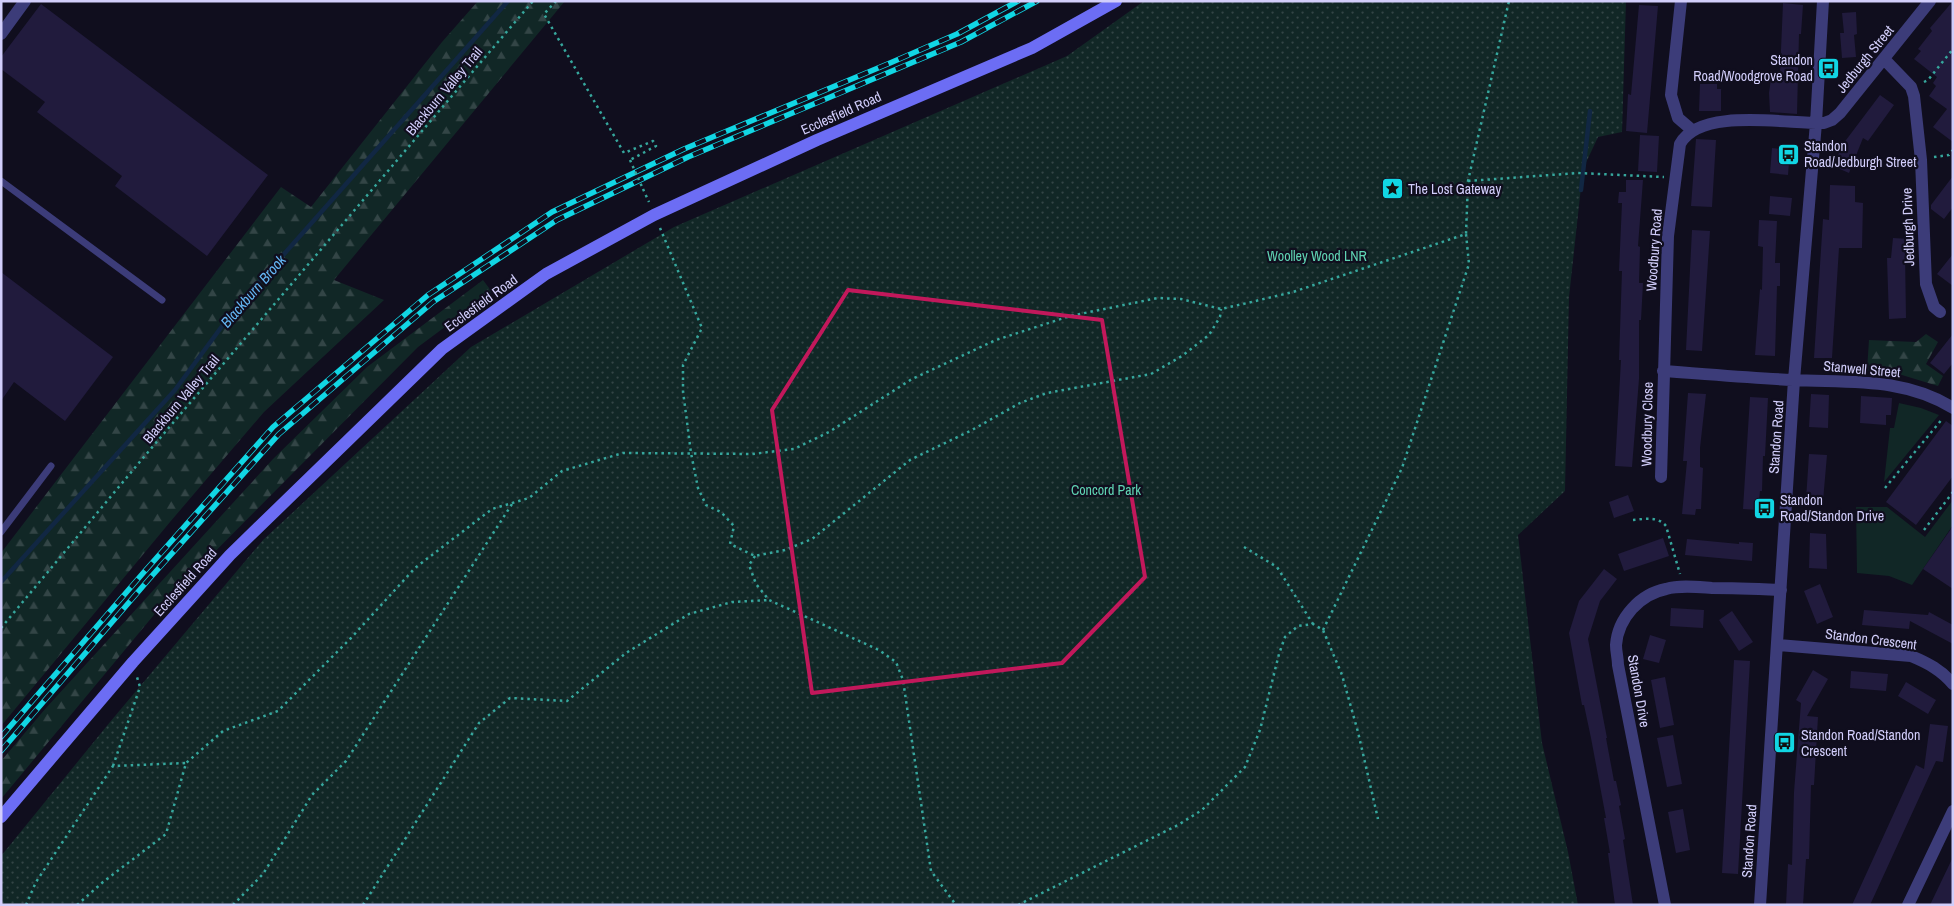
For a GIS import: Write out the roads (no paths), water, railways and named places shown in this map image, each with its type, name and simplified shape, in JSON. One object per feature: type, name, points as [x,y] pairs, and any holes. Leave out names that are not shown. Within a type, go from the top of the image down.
[{"type":"main road","name":"Ecclesfield Road","points":[[1,817],[133,662],[230,555],[442,349],[546,274],[654,215],[817,140],[1032,48],[1116,1]]},
{"type":"street","points":[[1,34],[25,1]]},
{"type":"street","points":[[1681,1],[1671,95],[1678,118],[1692,130],[1713,123],[1744,120],[1816,123]]},
{"type":"street","name":"Standon Road","points":[[1760,905],[1794,380],[1816,123],[1822,1]]},
{"type":"street","name":"Jedburgh Street","points":[[1816,123],[1832,120],[1840,113],[1930,1]]},
{"type":"street","name":"Jedburgh Drive","points":[[1884,59],[1911,87],[1914,96],[1921,160],[1926,284],[1934,307],[1940,312]]},
{"type":"street","name":"Woodbury Road","points":[[1663,371],[1668,236],[1675,177],[1680,144],[1692,130]]},
{"type":"street","points":[[1663,371],[1794,380]]},
{"type":"street","name":"Woodbury Close","points":[[1661,477],[1663,371]]},
{"type":"street","name":"Stanwell Street","points":[[1794,380],[1882,383],[1916,390],[1937,398],[1952,408]]},
{"type":"street","name":"Standon Drive","points":[[1666,905],[1616,647],[1622,623],[1639,602],[1649,594],[1667,588],[1781,590]]},
{"type":"street","name":"Standon Crescent","points":[[1778,644],[1912,656],[1928,663],[1945,675],[1953,684]]},
{"type":"street","points":[[1908,905],[1953,811]]},
{"type":"lane","points":[[1,181],[162,300]]},
{"type":"lane","points":[[1,532],[51,466]]},
{"type":"waterway","name":"Blackburn Brook","points":[[1,582],[175,390],[231,314],[508,1]]},
{"type":"waterway","points":[[1581,190],[1590,111]]},
{"type":"railway","points":[[1,737],[273,427],[428,295],[552,212],[684,149],[957,34],[1018,1]]},
{"type":"railway","points":[[1,751],[150,578],[279,434],[433,302],[557,220],[688,157],[961,42],[1037,1]]},
{"type":"place","name":"Standon Road/Woodgrove Road","points":[[1829,68]]},
{"type":"place","name":"Standon Road/Jedburgh Street","points":[[1788,154]]},
{"type":"place","name":"The Lost Gateway","points":[[1392,189]]},
{"type":"place","name":"Standon Road/Standon Drive","points":[[1764,508]]},
{"type":"place","name":"Standon Road/Standon Crescent","points":[[1785,743]]},
{"type":"park label","name":"Woolley Wood LNR","points":[[1317,256]]},
{"type":"park label","name":"Concord Park","points":[[1106,490]]}]
